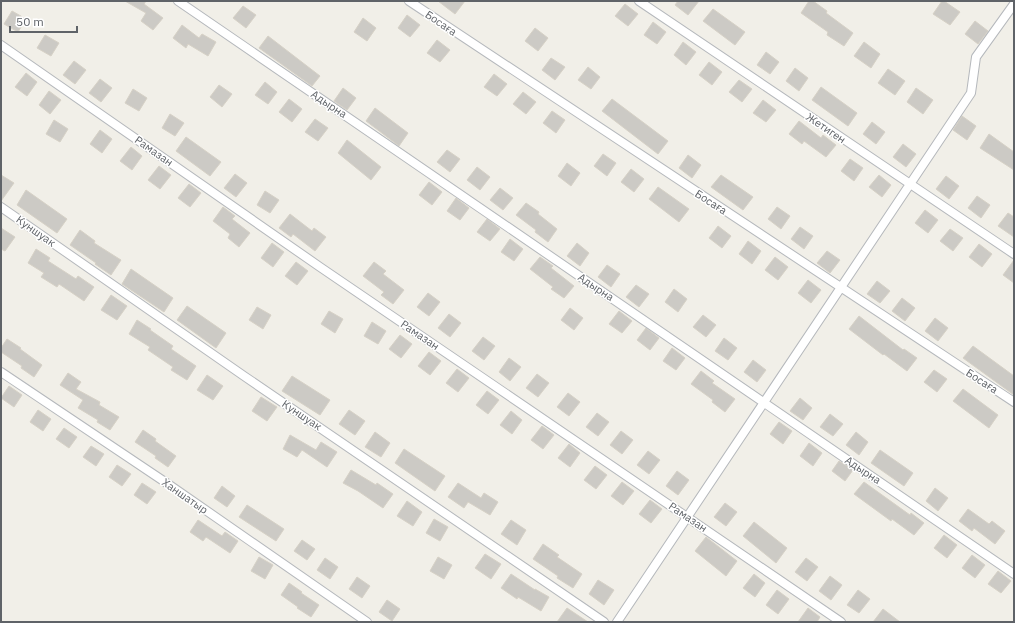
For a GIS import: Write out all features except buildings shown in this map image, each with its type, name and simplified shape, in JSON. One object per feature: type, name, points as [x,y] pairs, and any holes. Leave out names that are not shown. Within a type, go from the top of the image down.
[{"type":"street","name":"Адырна","points":[[178,1],[1014,574]]},
{"type":"street","name":"Босаға","points":[[409,1],[1014,402]]},
{"type":"street","name":"Жетиген","points":[[639,1],[1014,254]]},
{"type":"street","points":[[617,622],[972,92],[976,57],[1014,4]]},
{"type":"street","name":"Рамазан","points":[[1,45],[320,267],[841,622]]},
{"type":"street","name":"Куншуак","points":[[1,206],[244,376],[604,622]]},
{"type":"street","name":"Ханшатыр","points":[[1,372],[168,484],[367,622]]}]
